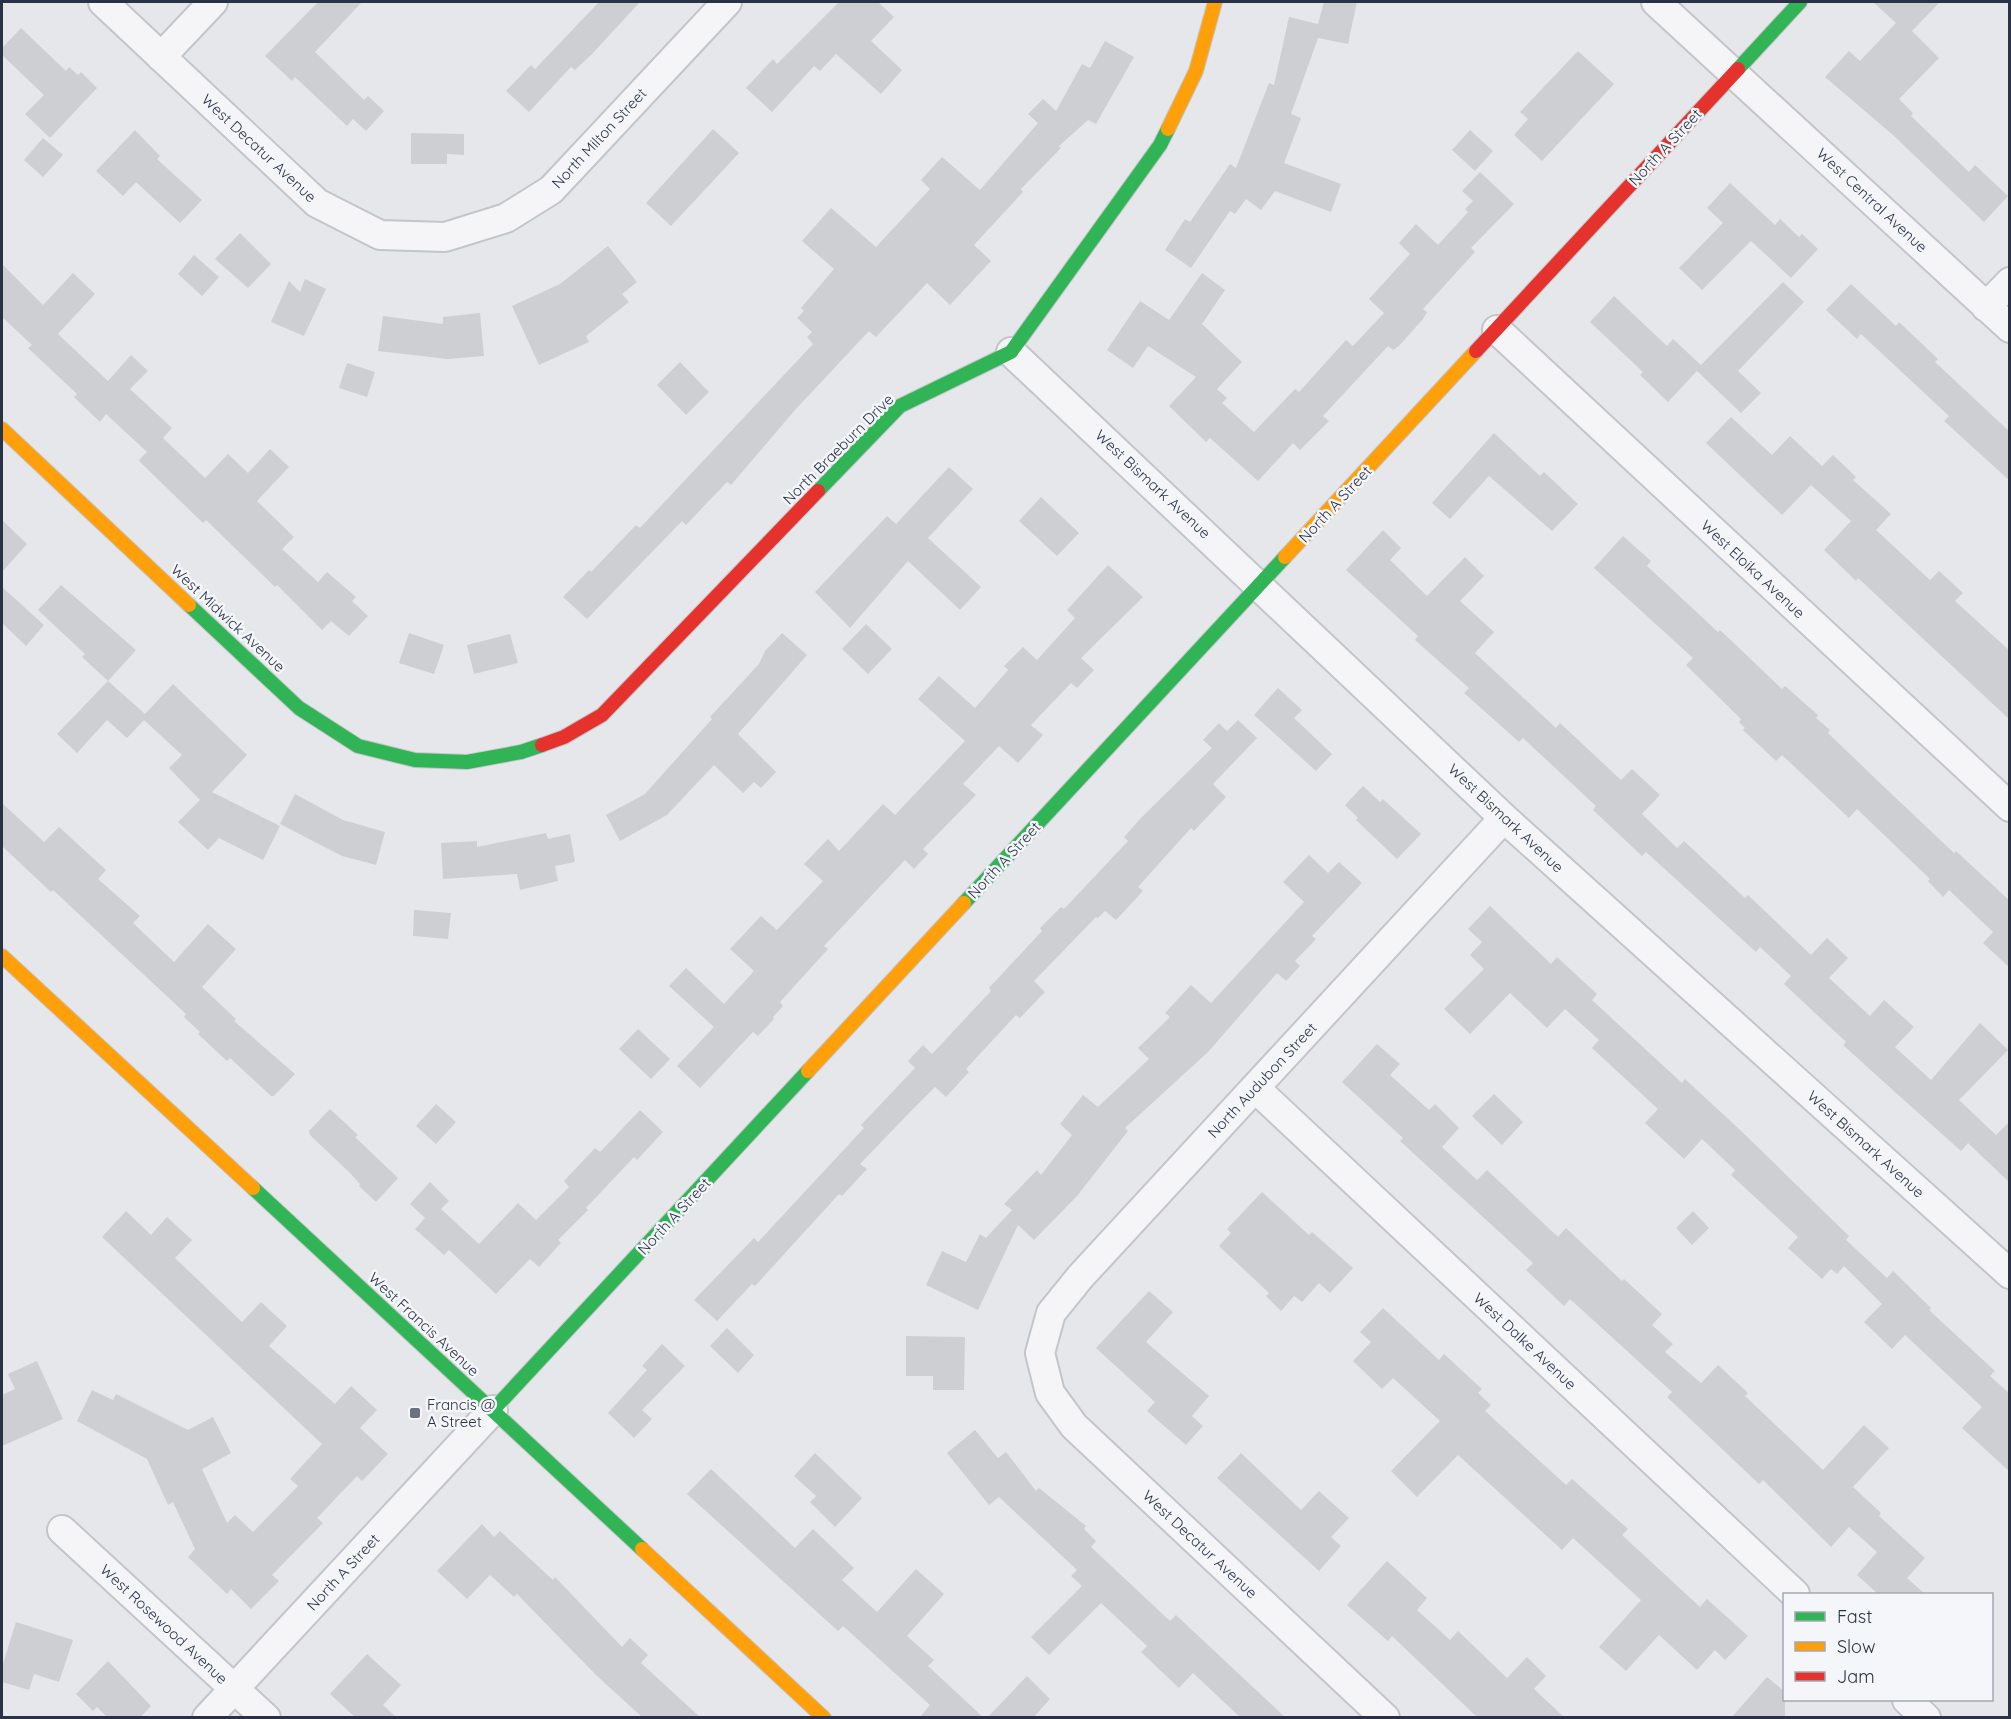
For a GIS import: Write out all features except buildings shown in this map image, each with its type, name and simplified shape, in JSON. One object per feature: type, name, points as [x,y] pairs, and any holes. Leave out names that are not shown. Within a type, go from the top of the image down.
[{"type":"street","name":"West Decatur Avenue","points":[[103,2],[317,203],[380,235],[444,237]]},
{"type":"street","points":[[161,57],[213,2]]},
{"type":"street","name":"North Milton Street","points":[[444,237],[506,218],[551,190],[727,2]]},
{"type":"street","name":"North Braeburn Drive","points":[[467,762],[521,752],[564,737],[602,715],[900,406],[1011,352],[1160,145],[1196,71],[1215,2]]},
{"type":"street","name":"West Central Avenue","points":[[1656,2],[2010,328]]},
{"type":"street","name":"North A Street","points":[[207,1718],[1800,2]]},
{"type":"street","points":[[1986,307],[2010,282]]},
{"type":"street","name":"West Eloika Avenue","points":[[1497,330],[2010,807]]},
{"type":"street","name":"West Bismark Avenue","points":[[1011,352],[1260,584],[1504,818],[2010,1274]]},
{"type":"street","name":"West Midwick Avenue","points":[[2,429],[299,708],[358,746],[415,760],[467,762]]},
{"type":"street","name":"North Audubon Street","points":[[1040,1353],[1051,1313],[1081,1275],[1504,818]]},
{"type":"street","name":"West Francis Avenue","points":[[2,956],[824,1718]]},
{"type":"street","name":"West Dalke Avenue","points":[[1255,1089],[1794,1593]]},
{"type":"street","name":"West Decatur Avenue","points":[[1040,1353],[1050,1393],[1074,1426],[1369,1712]]},
{"type":"street","name":"West Rosewood Avenue","points":[[62,1530],[266,1718]]},
{"type":"street","points":[[1908,1701],[1926,1718]]},
{"type":"traffic: fast","points":[[1738,69],[1800,2]]},
{"type":"traffic: fast","points":[[818,491],[900,406],[1011,352],[1160,145],[1168,129]]},
{"type":"traffic: fast","points":[[964,903],[1285,557]]},
{"type":"traffic: fast","points":[[189,605],[299,708],[358,746],[415,760],[467,762],[521,752],[542,745]]},
{"type":"traffic: fast","points":[[493,1410],[808,1071]]},
{"type":"traffic: fast","points":[[253,1188],[642,1549]]},
{"type":"traffic: slow","points":[[1168,129],[1196,71],[1215,2]]},
{"type":"traffic: slow","points":[[1285,557],[1476,351]]},
{"type":"traffic: slow","points":[[2,429],[189,605]]},
{"type":"traffic: slow","points":[[808,1071],[964,903]]},
{"type":"traffic: slow","points":[[2,956],[253,1188]]},
{"type":"traffic: slow","points":[[642,1549],[824,1718]]},
{"type":"traffic: jam","points":[[1476,351],[1738,69]]},
{"type":"traffic: jam","points":[[542,745],[564,737],[602,715],[818,491]]},
{"type":"place","name":"Francis @ A Street","points":[[415,1413]]}]
